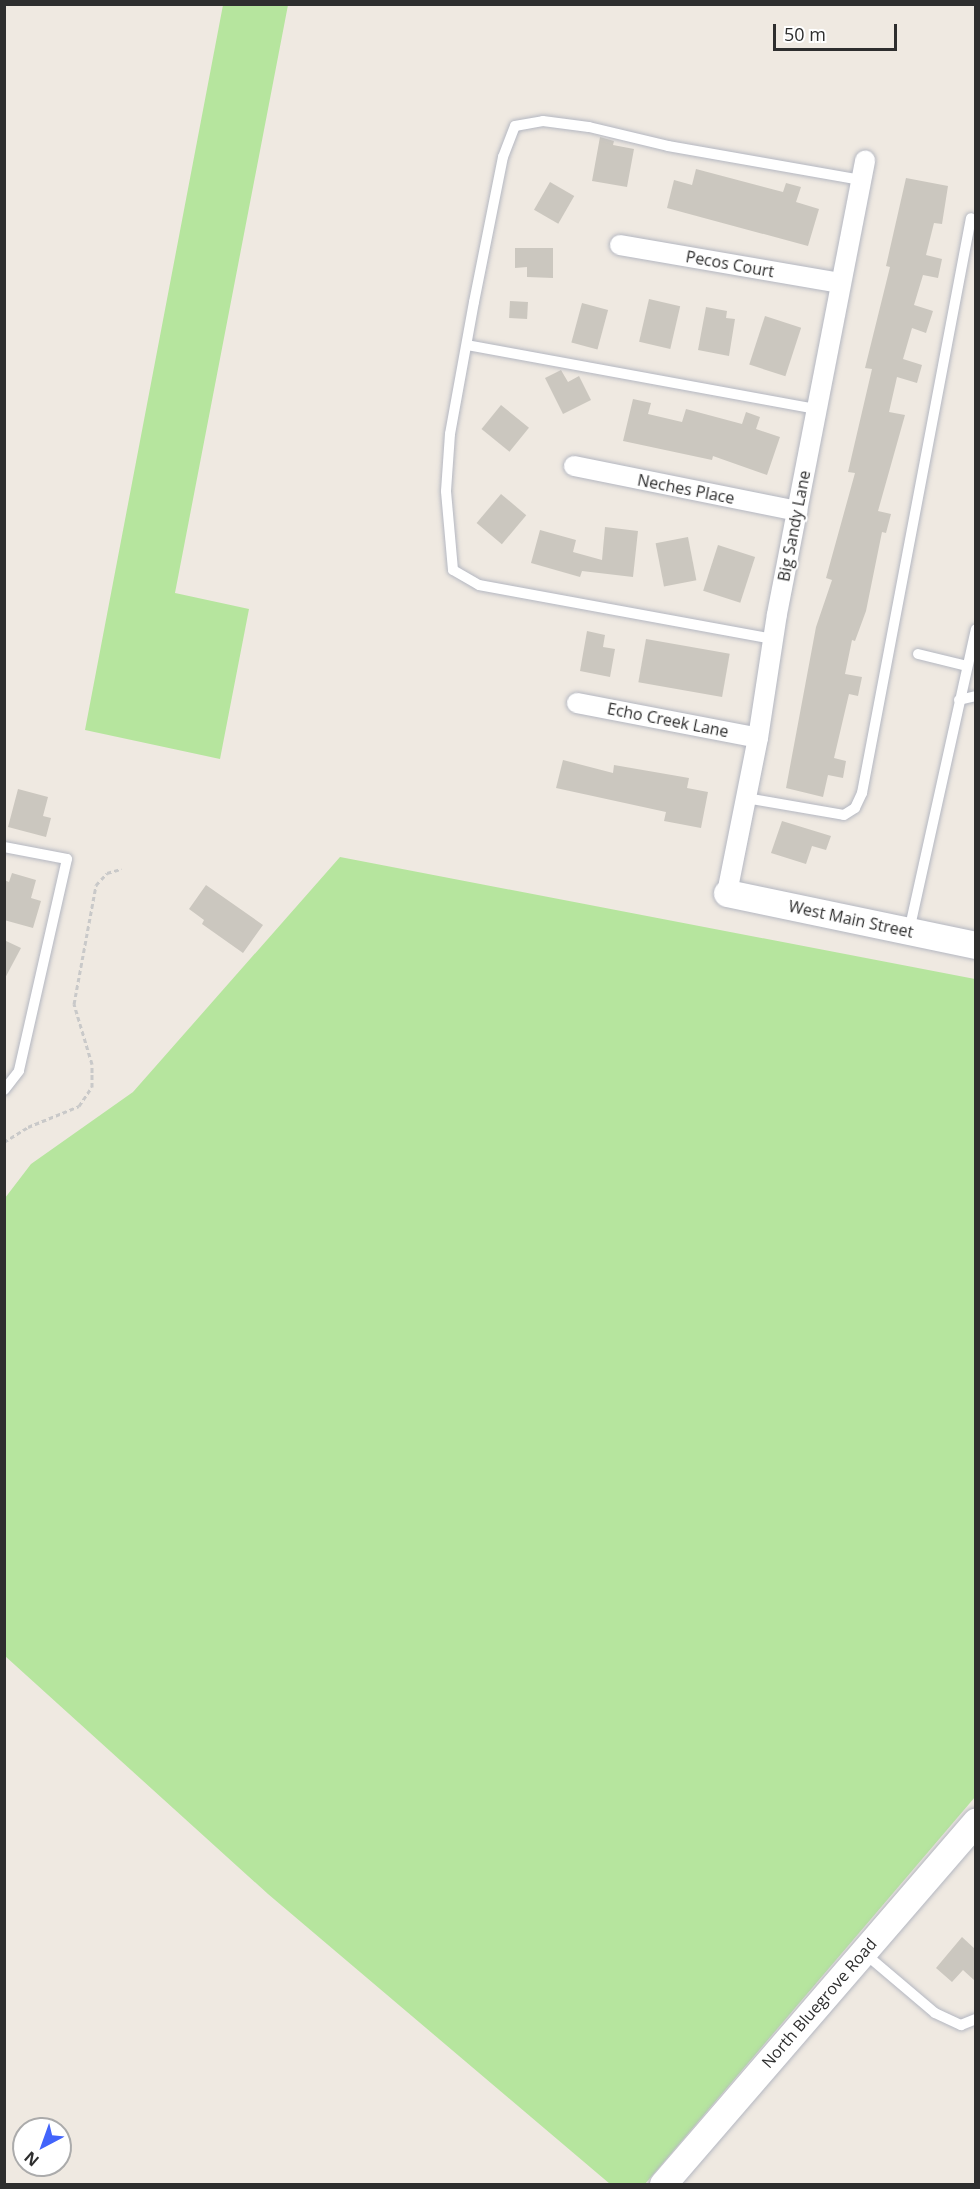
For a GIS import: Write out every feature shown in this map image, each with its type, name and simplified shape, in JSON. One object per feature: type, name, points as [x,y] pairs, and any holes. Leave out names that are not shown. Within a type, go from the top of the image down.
[{"type":"street","name":"Big Sandy Lane","points":[[727,892],[758,738],[773,639],[840,283],[866,160]]},
{"type":"street","name":"Pecos Court","points":[[620,245],[840,283]]},
{"type":"street","name":"Neches Place","points":[[574,466],[798,511]]},
{"type":"street","name":"Echo Creek Lane","points":[[577,703],[758,738]]},
{"type":"street","name":"West Main Street","points":[[727,892],[975,945]]},
{"type":"street","name":"North Bluegrove Road","points":[[663,2184],[975,1821]]},
{"type":"lane","points":[[773,639],[479,585],[453,570],[446,492],[450,434],[503,157],[515,126],[543,121],[589,127],[668,146],[861,180]]},
{"type":"lane","points":[[746,798],[844,815],[855,808],[862,793],[970,218]]},
{"type":"lane","points":[[467,345],[817,409]]},
{"type":"lane","points":[[909,931],[959,700],[973,648],[975,629]]},
{"type":"lane","points":[[918,654],[967,666]]},
{"type":"lane","points":[[959,700],[975,696]]},
{"type":"lane","points":[[4,847],[67,859],[20,1071],[4,1090]]},
{"type":"lane","points":[[863,1952],[935,2013],[961,2025],[975,2019]]},
{"type":"path","points":[[4,1142],[28,1127],[79,1106],[92,1087],[92,1064],[74,1004],[96,885],[107,873],[121,869]]},
{"type":"green space","points":[[223,5],[288,5],[175,593],[249,609],[220,759],[85,730]]},
{"type":"green space","points":[[340,857],[975,979],[975,1797],[645,2184],[610,2184],[268,1894],[5,1656],[5,1198],[31,1164],[133,1092]]},
{"type":"building","points":[[600,137],[614,141],[613,145],[634,149],[627,187],[592,181]]},
{"type":"building","points":[[696,169],[783,192],[786,183],[801,187],[796,202],[819,209],[808,246],[667,208],[674,180],[692,185]]},
{"type":"building","points":[[906,178],[948,186],[942,224],[934,223],[926,255],[942,259],[938,278],[923,275],[914,305],[933,311],[926,333],[912,328],[903,359],[922,365],[917,383],[897,377],[889,412],[905,415],[878,511],[891,514],[886,533],[882,532],[866,611],[855,641],[852,640],[845,674],[862,677],[858,696],[849,694],[834,758],[846,761],[843,778],[828,775],[823,797],[786,788],[816,627],[832,580],[826,578],[855,473],[848,472],[872,369],[865,368],[890,267],[886,266]]},
{"type":"building","points":[[550,182],[574,196],[558,224],[534,210]]},
{"type":"building","points":[[515,248],[553,248],[553,278],[527,277],[527,267],[515,268]]},
{"type":"building","points":[[649,299],[680,306],[670,349],[639,342]]},
{"type":"building","points":[[510,301],[528,302],[527,319],[509,318]]},
{"type":"building","points":[[582,303],[608,310],[597,350],[571,343]]},
{"type":"building","points":[[706,307],[727,311],[726,318],[735,319],[729,356],[698,350]]},
{"type":"building","points":[[765,316],[801,328],[785,376],[749,365]]},
{"type":"building","points":[[561,370],[568,382],[579,376],[591,400],[563,414],[545,378]]},
{"type":"building","points":[[633,399],[651,403],[648,414],[682,422],[686,409],[742,424],[746,412],[760,417],[756,429],[780,437],[767,475],[713,456],[712,460],[623,441]]},
{"type":"building","points":[[501,405],[529,428],[509,452],[481,429]]},
{"type":"building","points":[[501,494],[526,515],[502,544],[477,523]]},
{"type":"building","points":[[605,527],[638,531],[633,577],[582,571],[580,577],[531,563],[540,530],[576,540],[573,552],[602,560]]},
{"type":"building","points":[[688,537],[696,580],[664,586],[656,543]]},
{"type":"building","points":[[718,545],[755,557],[740,603],[703,591]]},
{"type":"building","points":[[587,631],[605,635],[603,647],[615,649],[610,677],[580,671]]},
{"type":"building","points":[[646,639],[730,654],[722,697],[638,682]]},
{"type":"building","points":[[563,760],[613,773],[614,765],[689,778],[687,788],[708,792],[701,828],[664,821],[666,812],[556,788]]},
{"type":"building","points":[[18,789],[48,797],[43,816],[51,818],[46,837],[8,827]]},
{"type":"building","points":[[782,821],[831,836],[826,850],[812,846],[806,864],[771,853]]},
{"type":"building","points":[[12,873],[36,880],[31,898],[41,901],[33,928],[4,920],[4,880],[9,882]]},
{"type":"building","points":[[206,885],[263,925],[243,953],[202,924],[204,920],[189,909]]},
{"type":"building","points":[[4,940],[21,948],[4,980]]},
{"type":"building","points":[[962,1937],[975,1949],[975,1981],[963,1970],[952,1982],[936,1968]]}]
